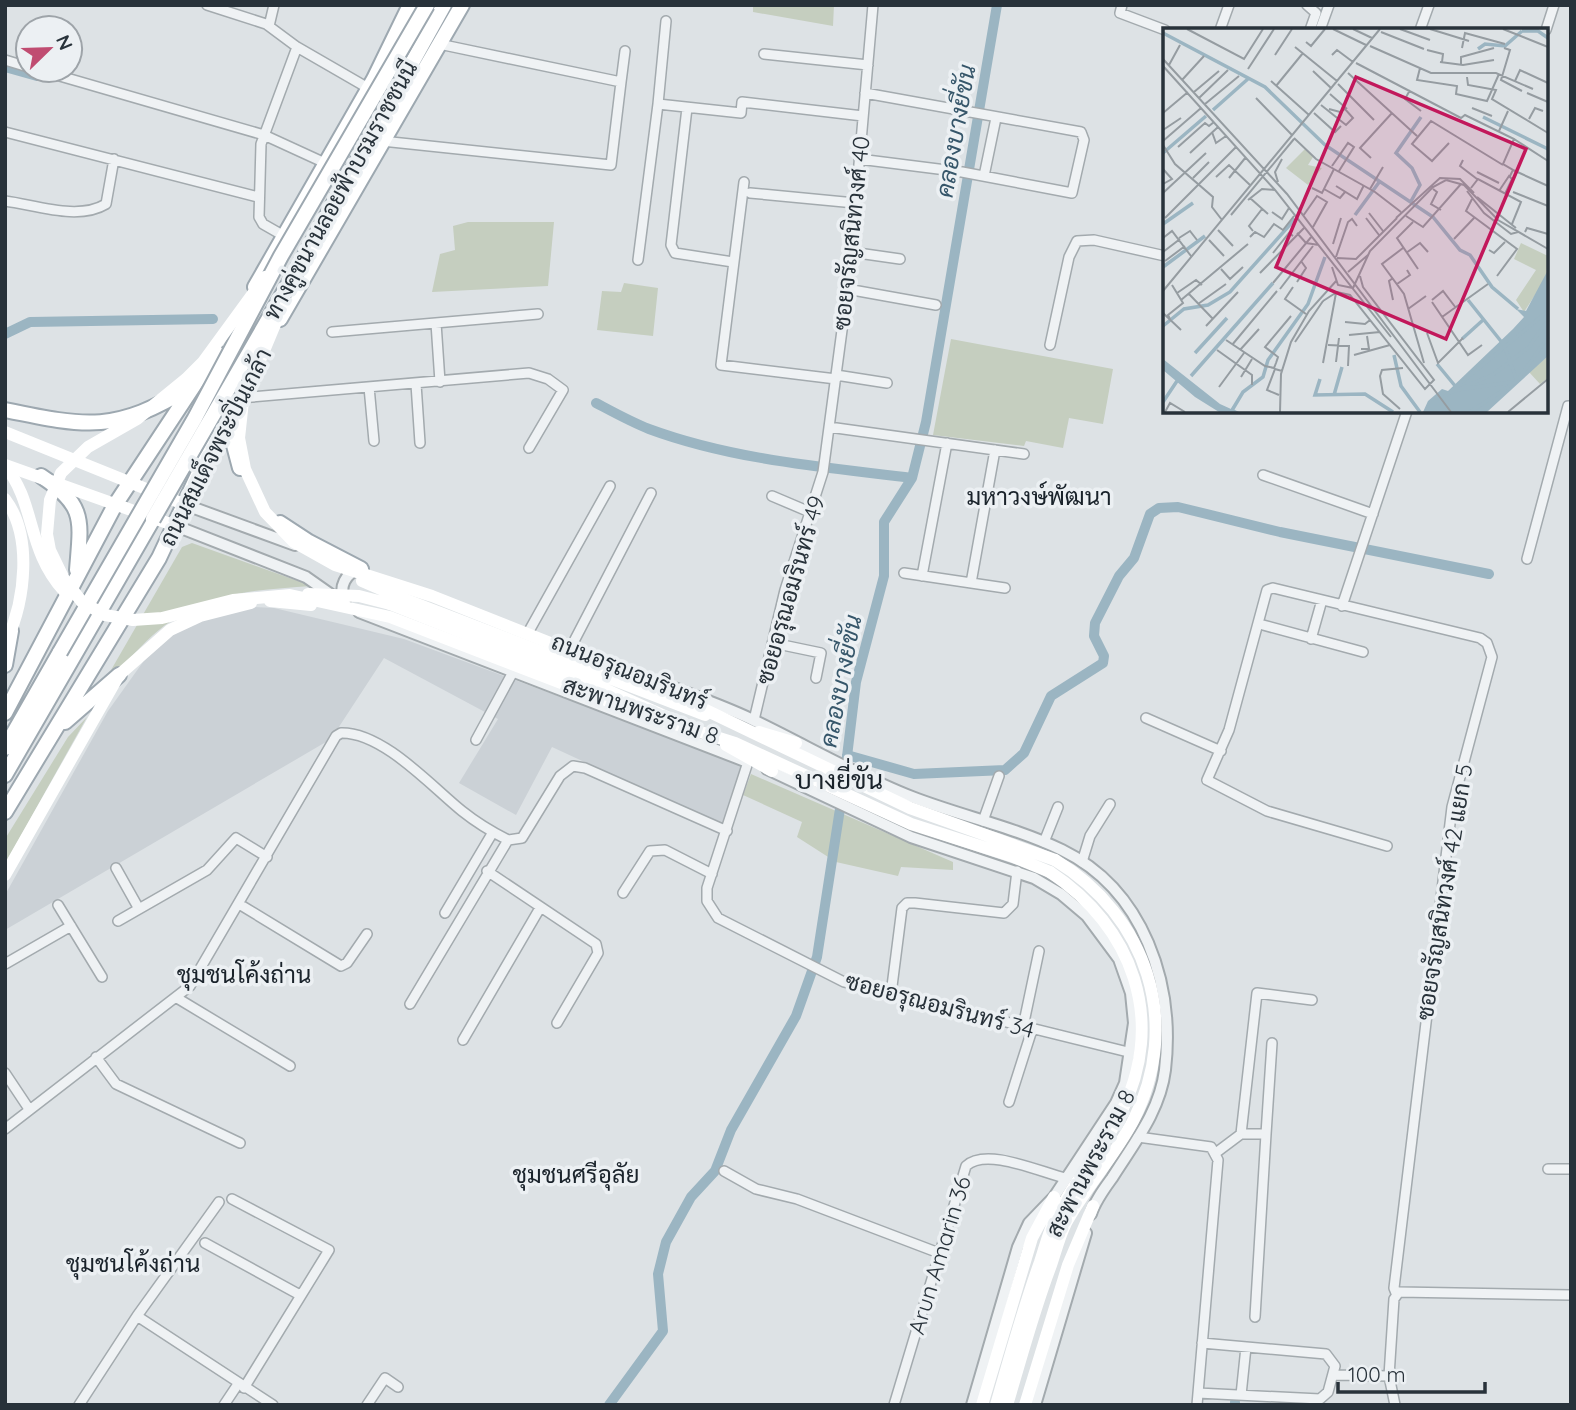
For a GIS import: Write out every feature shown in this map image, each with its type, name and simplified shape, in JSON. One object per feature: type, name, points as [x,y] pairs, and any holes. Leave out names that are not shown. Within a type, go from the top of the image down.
[{"type":"main road","name":"ถนนสมเด็จพระปิ่นเกล้า","points":[[5,713],[115,505],[228,334],[371,84],[410,5]]},
{"type":"main road","points":[[371,84],[419,5]]},
{"type":"main road","name":"ทางคู่ขนานลอยฟ้าบรมราชชนนี","points":[[5,775],[66,655],[281,256],[427,5]]},
{"type":"main road","name":"ทางคู่ขนานลอยฟ้าบรมราชชนนี","points":[[5,748],[66,655],[302,261],[444,5]]},
{"type":"main road","points":[[428,61],[452,5]]},
{"type":"main road","name":"ถนนสมเด็จพระปิ่นเกล้า","points":[[5,812],[176,526],[235,398],[462,5]]},
{"type":"main road","name":"สะพานพระราม 8","points":[[281,256],[202,362],[186,379],[136,419],[78,454],[61,473],[50,500],[47,534],[50,550],[64,579],[82,602],[105,615],[133,620],[162,618],[233,600],[290,595],[390,617],[634,711],[735,743],[911,824],[1012,856],[1049,872],[1084,898],[1104,919],[1127,957],[1137,989],[1142,1034],[1136,1076],[1114,1128],[1056,1217],[996,1405]]},
{"type":"main road","name":"สะพานพระราม 8","points":[[302,261],[247,389],[241,411],[239,438],[245,469],[265,512],[295,541],[335,565],[432,596],[641,679],[910,808],[1035,851],[1074,871],[1116,911],[1138,949],[1151,987],[1155,1023],[1153,1059],[1133,1121],[1066,1224],[1037,1303],[1007,1405]]},
{"type":"main road","points":[[228,334],[228,353],[235,360],[247,364],[261,354]]},
{"type":"main road","points":[[5,410],[66,422],[103,424],[133,417],[162,405],[195,384]]},
{"type":"main road","points":[[226,415],[240,469],[248,487],[268,512],[301,538],[362,569]]},
{"type":"main road","name":"ถนนอรุณอมรินทร์","points":[[5,432],[186,505]]},
{"type":"main road","points":[[5,466],[21,494],[32,536],[47,571],[63,590],[82,602]]},
{"type":"main road","name":"ถนนอรุณอมรินทร์","points":[[5,466],[41,475],[176,526]]},
{"type":"main road","points":[[41,475],[64,492],[75,505],[79,519],[76,575]]},
{"type":"main road","points":[[5,665],[8,637],[19,606],[22,572],[21,541],[14,512],[6,501]]},
{"type":"main road","points":[[335,565],[387,592],[637,697],[772,771]]},
{"type":"main road","points":[[290,595],[359,596],[390,604],[637,697],[796,743]]},
{"type":"main road","points":[[53,733],[170,630],[200,616],[266,600],[301,603],[370,619]]},
{"type":"main road","points":[[5,875],[119,675]]},
{"type":"main road","points":[[982,1405],[1031,1238],[1056,1194]]},
{"type":"main road","points":[[1025,1405],[1041,1345],[1068,1265],[1093,1206]]},
{"type":"street","points":[[207,5],[269,26],[297,47],[371,84]]},
{"type":"street","points":[[269,26],[274,5]]},
{"type":"street","name":"ซอยจรัญสนิทวงศ์ 40","points":[[824,460],[851,252],[873,5]]},
{"type":"street","points":[[1122,5],[1120,13],[1163,29]]},
{"type":"street","points":[[1221,28],[1229,5]]},
{"type":"street","points":[[1307,5],[1316,13],[1311,28]]},
{"type":"street","points":[[1321,28],[1329,5]]},
{"type":"street","points":[[1421,28],[1429,5]]},
{"type":"street","points":[[1547,28],[1554,5]]},
{"type":"street","points":[[638,260],[666,21]]},
{"type":"street","points":[[439,44],[621,82]]},
{"type":"street","points":[[284,236],[263,224],[259,217],[258,197],[264,135],[297,47]]},
{"type":"street","points":[[382,141],[611,165],[625,51]]},
{"type":"street","points":[[764,54],[867,65]]},
{"type":"street","points":[[84,83],[264,135],[325,163]]},
{"type":"street","points":[[859,159],[962,172],[1072,193],[1084,135],[865,93]]},
{"type":"street","points":[[658,104],[741,113],[742,102],[863,117]]},
{"type":"street","points":[[687,108],[671,245],[675,253],[733,262]]},
{"type":"street","points":[[979,176],[991,117]]},
{"type":"street","points":[[5,132],[258,197]]},
{"type":"street","points":[[5,201],[82,213],[98,209],[106,204],[114,159]]},
{"type":"street","points":[[744,182],[721,365],[887,383]]},
{"type":"street","points":[[750,193],[855,203]]},
{"type":"street","points":[[1050,345],[1069,257],[1077,241],[1094,240],[1163,256]]},
{"type":"street","points":[[851,252],[900,259]]},
{"type":"street","points":[[847,289],[936,305]]},
{"type":"street","points":[[332,332],[538,314]]},
{"type":"street","points":[[436,323],[440,382]]},
{"type":"street","points":[[235,398],[529,373],[561,387],[562,394],[529,448]]},
{"type":"street","points":[[416,384],[420,443]]},
{"type":"street","points":[[369,387],[374,441]]},
{"type":"street","points":[[1527,559],[1568,406],[1571,406]]},
{"type":"street","points":[[1342,606],[1406,413]]},
{"type":"street","points":[[829,427],[1024,454]]},
{"type":"street","points":[[922,576],[947,443]]},
{"type":"street","points":[[971,583],[995,450]]},
{"type":"street","name":"ซอยอรุณอมรินทร์ 49","points":[[754,720],[785,590],[812,513],[824,460]]},
{"type":"street","points":[[1263,475],[1373,514]]},
{"type":"street","points":[[529,631],[610,486]]},
{"type":"street","points":[[570,648],[651,493]]},
{"type":"street","points":[[772,496],[812,513]]},
{"type":"street","name":"ถนนอรุณอมรินทร์","points":[[186,505],[529,631],[754,720],[824,757],[911,797],[1044,842],[1082,862],[1114,889],[1142,929],[1162,983],[1167,1030],[1164,1071],[1155,1106],[1138,1138],[1093,1206],[1035,1405]]},
{"type":"street","name":"ถนนอรุณอมรินทร์","points":[[176,526],[306,577],[370,619],[772,771],[911,837],[1017,871],[1061,894],[1087,916],[1119,959],[1131,993],[1134,1023],[1132,1053],[1125,1083],[1116,1103],[1056,1194],[990,1405]]},
{"type":"street","points":[[347,605],[342,595],[344,581],[350,572],[362,569]]},
{"type":"street","points":[[904,573],[1005,587]]},
{"type":"street","name":"ซอยจรัญสนิทวงศ์ 42 แยก 5","points":[[1221,751],[1267,590],[1273,588],[1480,638],[1487,643],[1492,657],[1471,726],[1452,807],[1423,1028],[1394,1288],[1396,1293],[1390,1376],[1395,1405]]},
{"type":"street","points":[[1311,639],[1322,600]]},
{"type":"street","points":[[1263,625],[1363,652]]},
{"type":"street","points":[[773,643],[821,653],[816,678]]},
{"type":"street","points":[[476,740],[513,672]]},
{"type":"street","points":[[1146,718],[1221,751],[1208,780],[1267,811],[1387,846]]},
{"type":"street","points":[[5,1129],[96,1057],[177,998],[198,974],[336,736],[341,733],[364,738],[408,763],[462,811],[509,841],[522,838],[560,776],[573,765],[727,831]]},
{"type":"street","points":[[623,893],[650,851],[666,850],[712,874],[748,762]]},
{"type":"street","points":[[983,821],[999,776]]},
{"type":"street","points":[[1082,862],[1090,836],[1110,804]]},
{"type":"street","points":[[1044,842],[1058,807]]},
{"type":"street","points":[[445,913],[492,832]]},
{"type":"street","points":[[118,921],[207,870],[236,838],[267,857]]},
{"type":"street","points":[[410,1004],[487,872],[509,841]]},
{"type":"street","points":[[116,868],[139,909]]},
{"type":"street","points":[[891,994],[902,908],[907,903],[1004,913],[1013,904],[1017,871]]},
{"type":"street","points":[[487,872],[598,948],[556,1023]]},
{"type":"street","name":"ซอยอรุณอมรินทร์ 34","points":[[712,874],[706,888],[707,901],[718,918],[844,982],[1132,1053]]},
{"type":"street","points":[[239,904],[341,966],[347,963],[367,934]]},
{"type":"street","points":[[58,905],[102,977]]},
{"type":"street","points":[[463,1040],[540,908]]},
{"type":"street","points":[[5,964],[71,926]]},
{"type":"street","points":[[1009,1102],[1028,1028],[1039,951]]},
{"type":"street","points":[[1241,1133],[1256,993],[1312,1000]]},
{"type":"street","points":[[177,998],[290,1066]]},
{"type":"street","points":[[1255,1317],[1272,1043]]},
{"type":"street","points":[[96,1057],[116,1084],[240,1143]]},
{"type":"street","points":[[5,1073],[29,1109]]},
{"type":"street","points":[[1217,1152],[1241,1133],[1266,1134]]},
{"type":"street","points":[[1138,1138],[1211,1147],[1217,1152],[1219,1160],[1197,1405]]},
{"type":"street","name":"Arun Amarin 36","points":[[894,1405],[963,1171],[972,1161],[989,1157],[1065,1178]]},
{"type":"street","points":[[1548,1169],[1571,1169]]},
{"type":"street","points":[[724,1171],[756,1189],[797,1199],[939,1253]]},
{"type":"street","name":"ถนนอรุณอมรินทร์","points":[[972,1405],[1018,1247],[1030,1223],[1056,1194]]},
{"type":"street","points":[[224,1405],[241,1386],[329,1250],[232,1199]]},
{"type":"street","points":[[79,1405],[137,1316],[219,1202]]},
{"type":"street","points":[[205,1243],[300,1295]]},
{"type":"street","points":[[1396,1293],[1571,1295]]},
{"type":"street","points":[[137,1316],[273,1405]]},
{"type":"street","points":[[1198,1393],[1320,1399],[1328,1392],[1335,1366],[1326,1354],[1202,1343]]},
{"type":"street","points":[[1241,1395],[1245,1347]]},
{"type":"street","points":[[1334,1375],[1390,1376]]},
{"type":"street","points":[[367,1405],[385,1378],[398,1387]]},
{"type":"shaded area","points":[[252,607],[274,608],[404,639],[742,764],[723,826],[552,747],[516,815],[459,783],[498,719],[384,658],[331,739],[5,930],[5,895],[108,711],[148,655],[174,633],[202,621]]},
{"type":"green space","points":[[753,5],[834,5],[833,26],[753,12]]},
{"type":"green space","points":[[468,222],[554,222],[548,286],[432,292],[440,254],[455,250],[453,226]]},
{"type":"green space","points":[[624,283],[658,288],[653,336],[597,330],[602,291],[621,292]]},
{"type":"green space","points":[[951,339],[1113,369],[1103,424],[1069,418],[1063,448],[1026,441],[1024,446],[933,435]]},
{"type":"green space","points":[[192,543],[312,586],[270,589],[213,600],[177,617],[159,630],[107,677],[182,547]]},
{"type":"green space","points":[[87,717],[5,864],[5,839],[68,737]]},
{"type":"green space","points":[[751,774],[953,862],[953,870],[901,867],[898,876],[836,862],[797,837],[802,822],[743,795]]},
{"type":"waterway","name":"คลองบางยี่ขัน","points":[[845,773],[856,682],[884,576],[884,522],[912,478],[926,422],[997,5]]},
{"type":"waterway","points":[[5,67],[14,70]]},
{"type":"waterway","points":[[5,334],[30,322],[213,319]]},
{"type":"waterway","points":[[596,403],[649,429],[713,448],[812,466],[912,478]]},
{"type":"waterway","points":[[847,755],[914,774],[1005,770],[1024,753],[1051,696],[1103,663],[1104,656],[1094,636],[1095,623],[1119,576],[1134,558],[1150,514],[1159,508],[1178,507],[1280,532],[1489,574]]},
{"type":"waterway","name":"คลองบางยี่ขัน","points":[[609,1405],[663,1331],[658,1274],[666,1242],[691,1197],[715,1171],[731,1130],[796,1016],[817,957],[842,796]]},
{"type":"district","name":"มหาวงษ์พัฒนา","points":[[1039,496]]},
{"type":"district","name":"บางยี่ขัน","points":[[839,779]]},
{"type":"district","name":"ชุมชนโค้งถ่าน","points":[[244,974]]},
{"type":"district","name":"ชุมชนศรีอุลัย","points":[[576,1174]]},
{"type":"district","name":"ชุมชนโค้งถ่าน","points":[[133,1263]]}]
